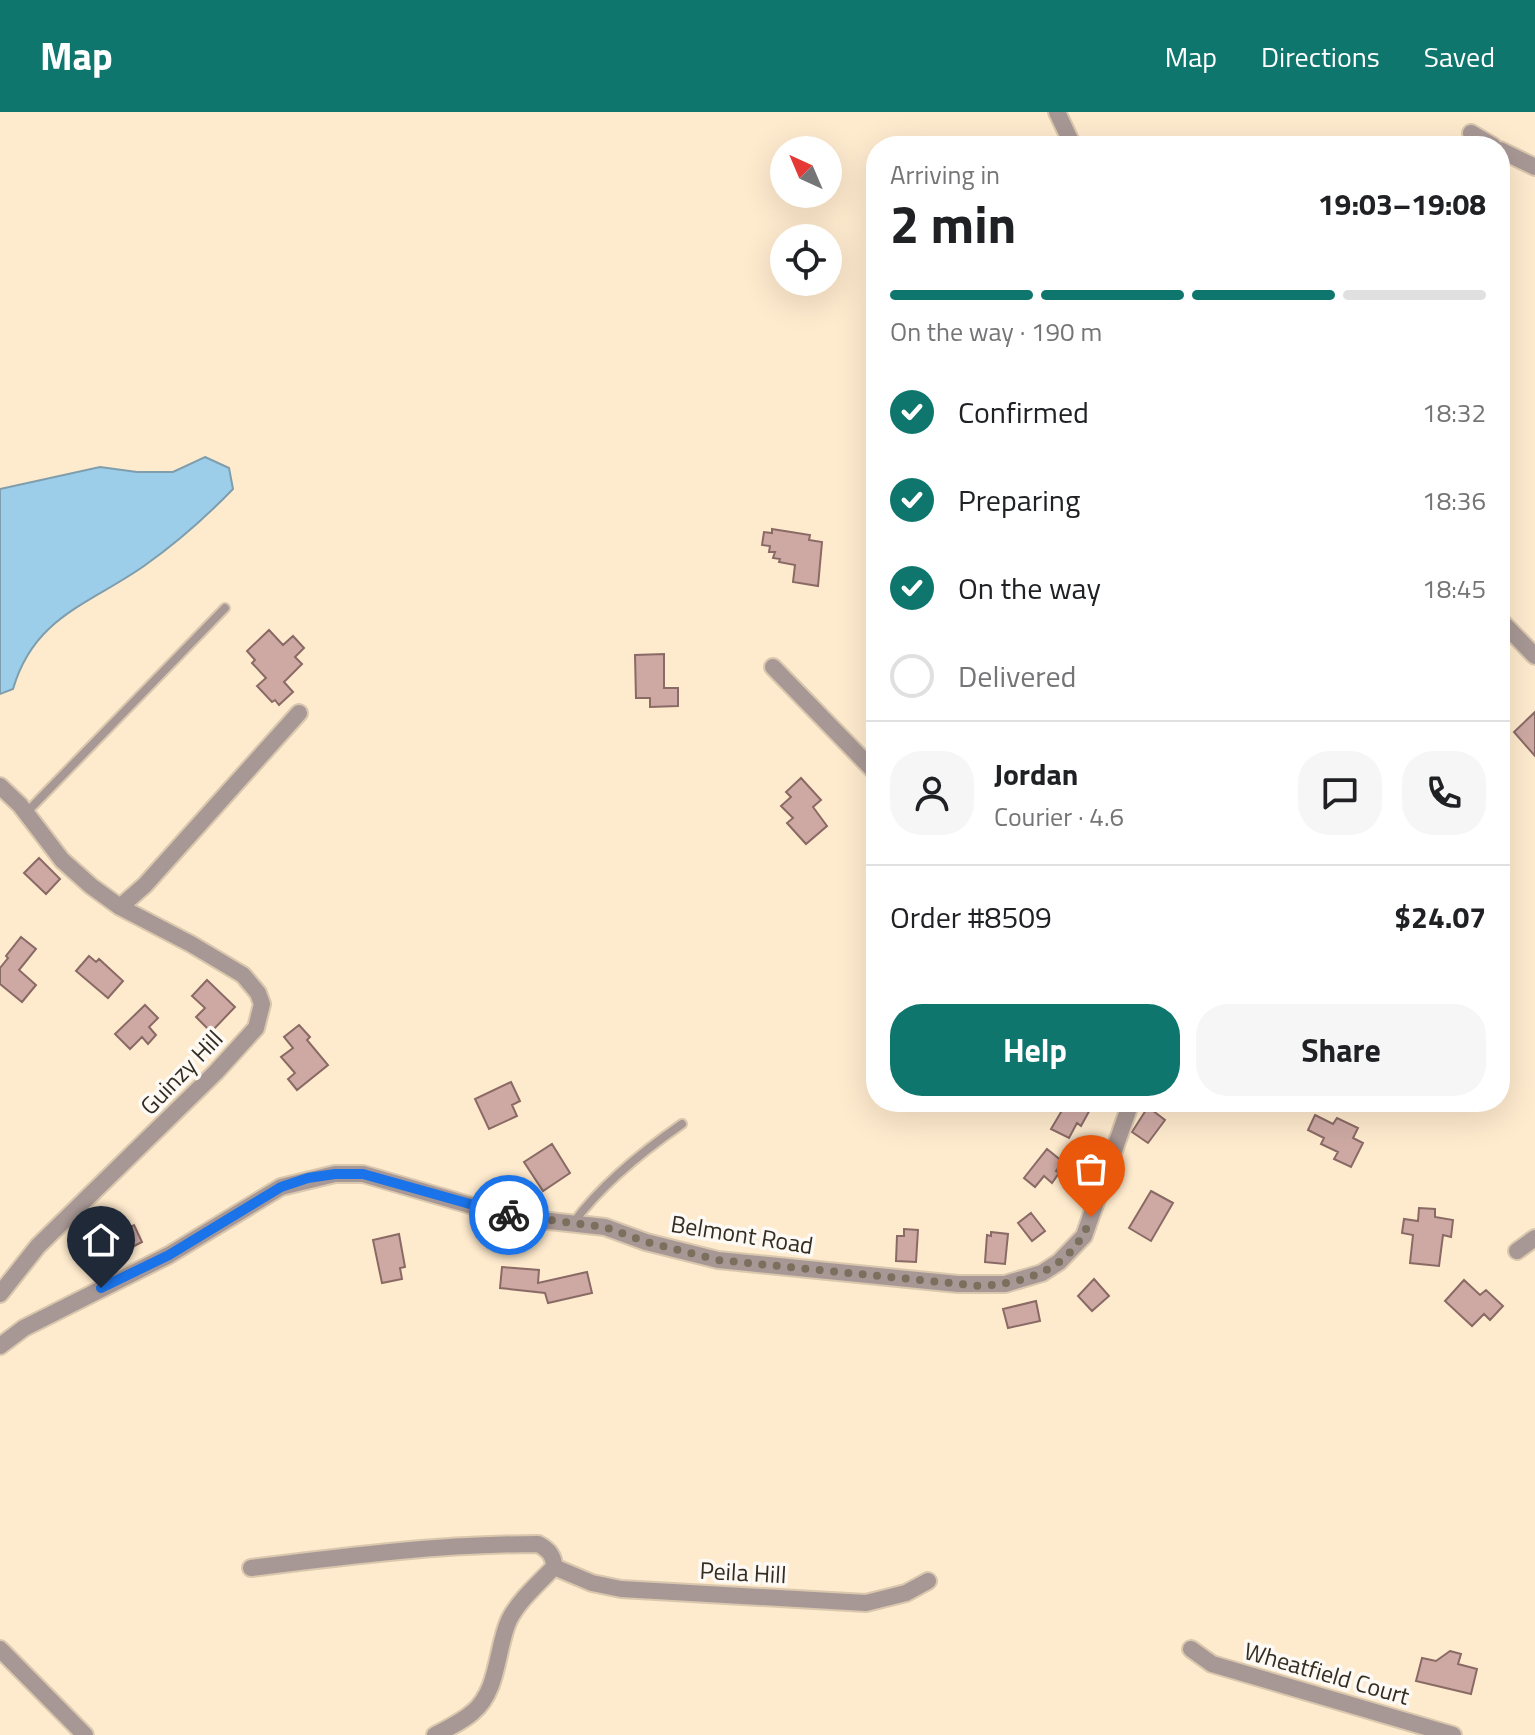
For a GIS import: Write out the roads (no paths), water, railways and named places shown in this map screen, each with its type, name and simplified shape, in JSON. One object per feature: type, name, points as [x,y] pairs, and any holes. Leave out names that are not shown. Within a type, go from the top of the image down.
[{"type":"street","points":[[1057,112],[1068,136]]},
{"type":"street","points":[[1471,133],[1476,136]]},
{"type":"street","points":[[1510,155],[1535,167]]},
{"type":"street","points":[[1510,630],[1535,656]]},
{"type":"street","points":[[773,667],[866,763]]},
{"type":"street","points":[[120,907],[145,885],[299,713]]},
{"type":"street","name":"Guinzy Hill","points":[[0,786],[26,813],[62,860],[120,907],[243,975],[258,993],[261,1016],[256,1028],[216,1072],[38,1246],[0,1294]]},
{"type":"street","name":"Belmont Road","points":[[1,1343],[37,1321],[182,1248],[281,1187],[308,1178],[335,1174],[363,1174],[480,1208],[531,1219],[605,1227],[646,1242],[718,1260],[981,1286],[1016,1281],[1042,1273],[1059,1262],[1084,1236],[1127,1112]]},
{"type":"street","points":[[1517,1251],[1535,1238]]},
{"type":"street","name":"Peila Hill","points":[[251,1568],[403,1549],[538,1544],[552,1555],[554,1567],[592,1583],[621,1589],[837,1602],[883,1600],[906,1593],[928,1581]]},
{"type":"street","points":[[435,1735],[470,1715],[483,1702],[512,1614],[554,1567]]},
{"type":"street","points":[[0,1649],[85,1735]]},
{"type":"street","name":"Wheatfield Court","points":[[1191,1649],[1212,1664],[1453,1735]]},
{"type":"lane","points":[[26,813],[225,608]]},
{"type":"lane","points":[[574,1222],[587,1204],[642,1154],[682,1124]]},
{"type":"water","points":[[205,457],[229,468],[233,489],[156,558],[83,603],[49,629],[34,645],[22,665],[13,689],[0,694],[0,489],[100,467],[137,472],[173,472]]}]
